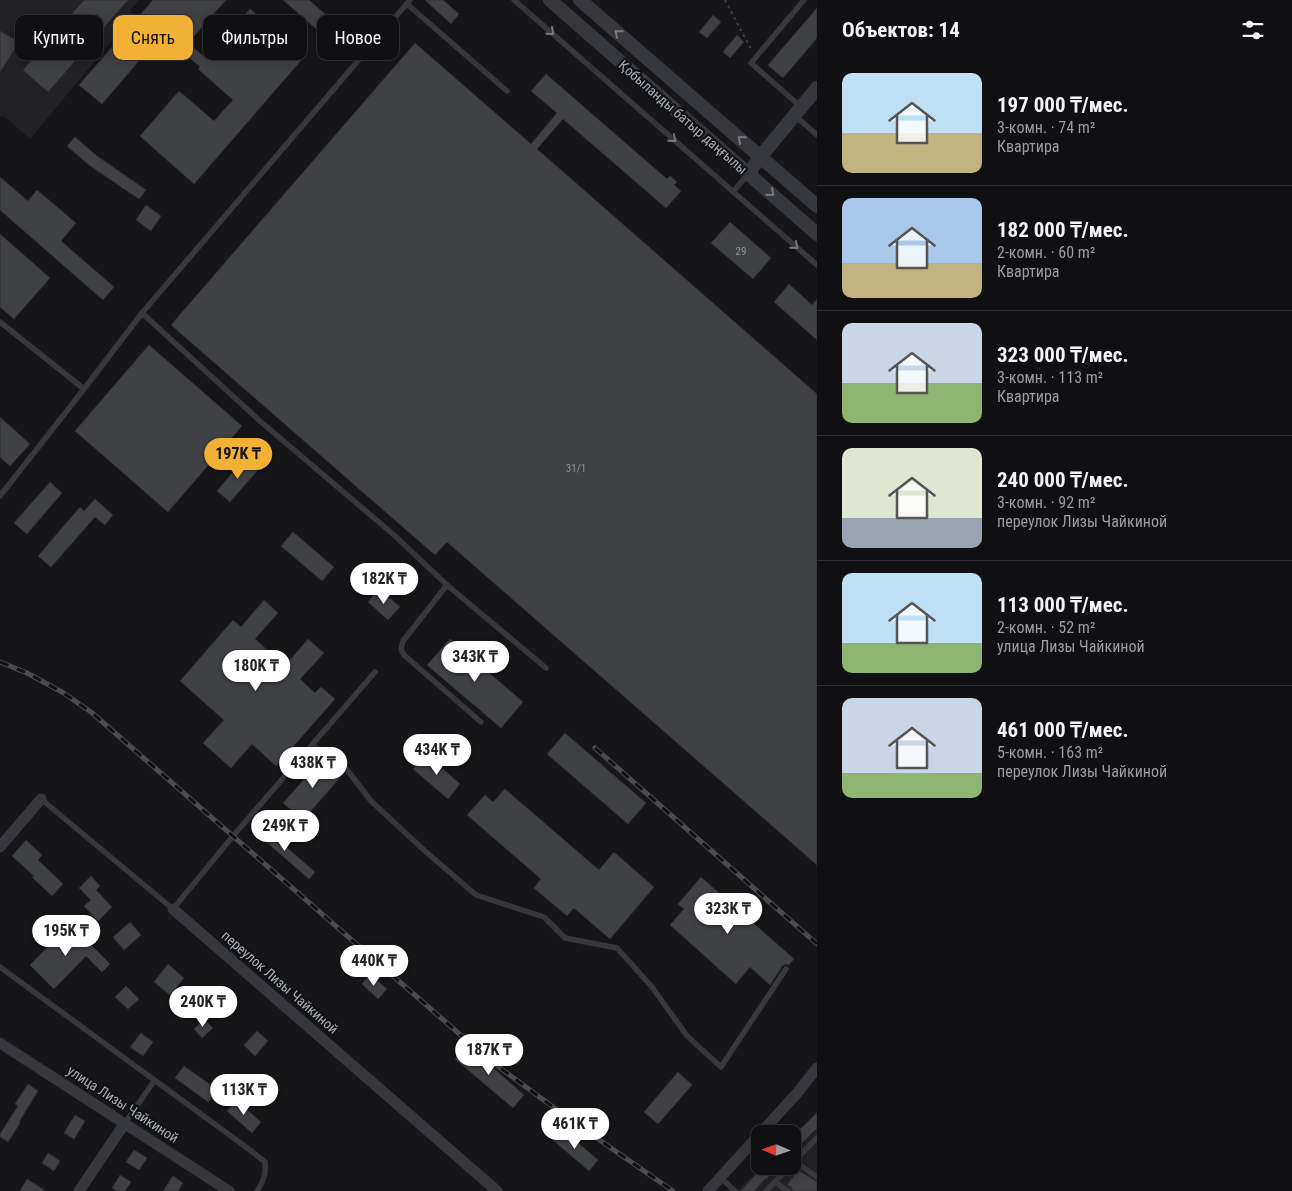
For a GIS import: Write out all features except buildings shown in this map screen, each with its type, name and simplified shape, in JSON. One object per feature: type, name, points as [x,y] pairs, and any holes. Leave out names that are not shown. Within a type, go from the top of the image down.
[{"type":"street","name":"Қобыланды батыр даңғылы","points":[[550,0],[817,234]]},
{"type":"street","name":"Қобыланды батыр даңғылы","points":[[580,0],[817,206]]},
{"type":"street","points":[[748,174],[817,88]]},
{"type":"street","points":[[0,847],[41,799]]},
{"type":"street","name":"переулок Лизы Чайкиной","points":[[173,908],[497,1191]]},
{"type":"street","name":"улица Лизы Чайкиной","points":[[0,1043],[229,1191]]},
{"type":"street","points":[[708,1191],[798,1092],[817,1068]]},
{"type":"street","points":[[79,1191],[124,1123]]},
{"type":"lane","points":[[514,0],[817,265]]},
{"type":"lane","points":[[804,0],[751,63],[798,111],[817,135]]},
{"type":"lane","points":[[0,496],[142,313],[408,2],[507,92]]},
{"type":"lane","points":[[733,192],[748,174]]},
{"type":"lane","points":[[142,313],[260,421],[394,535],[447,585],[546,668]]},
{"type":"lane","points":[[0,322],[84,389]]},
{"type":"lane","points":[[447,585],[404,640],[401,649],[404,654],[481,722]]},
{"type":"lane","points":[[173,908],[375,672]]},
{"type":"lane","points":[[312,745],[344,767],[371,801],[476,895],[544,917],[565,938],[617,948],[652,987],[687,1036],[721,1067],[786,968]]},
{"type":"lane","name":"переулок Лизы Чайкиной","points":[[41,799],[173,908]]},
{"type":"lane","points":[[0,967],[265,1162],[266,1172],[263,1183],[257,1191]]},
{"type":"lane","points":[[124,1123],[154,1080]]},
{"type":"lane","points":[[801,1155],[817,1139]]},
{"type":"lane","points":[[801,1169],[817,1177]]},
{"type":"lane","points":[[766,1191],[781,1175]]},
{"type":"lane","points":[[720,1177],[735,1191]]},
{"type":"lane","points":[[774,1182],[788,1191]]},
{"type":"path","points":[[725,0],[755,57]]},
{"type":"shaded area","points":[[0,0],[139,0],[130,11],[133,15],[113,15],[113,39],[103,51],[103,15],[15,15],[15,60],[96,60],[30,139],[4,116],[0,117]]},
{"type":"shaded area","points":[[817,1111],[817,1191],[737,1191],[753,1175],[762,1175],[766,1179],[770,1175],[801,1175],[801,1128]]},
{"type":"railway","points":[[0,662],[27,673],[62,692],[91,712],[488,1059],[572,1121],[673,1191]]},
{"type":"railway","points":[[595,748],[817,944]]}]
